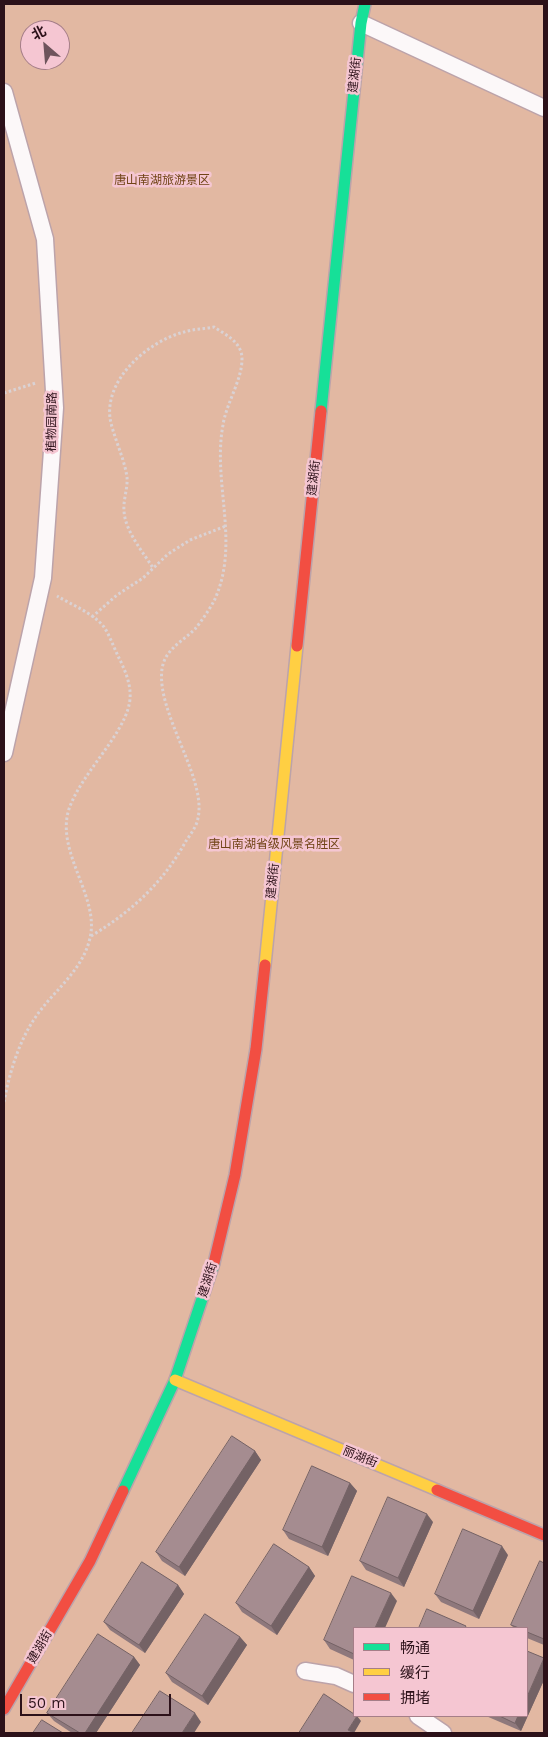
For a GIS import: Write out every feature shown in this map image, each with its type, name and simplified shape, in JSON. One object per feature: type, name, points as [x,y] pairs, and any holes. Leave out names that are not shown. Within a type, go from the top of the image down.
[{"type":"street","name":"建湖街","points":[[4,1709],[90,1561],[175,1380],[211,1274],[235,1176],[256,1049],[361,23],[365,4]]},
{"type":"street","points":[[361,23],[544,108]]},
{"type":"street","name":"植物园南路","points":[[4,92],[45,239],[55,408],[41,587],[4,753]]},
{"type":"street","name":"丽湖街","points":[[175,1380],[544,1535]]},
{"type":"street","points":[[305,1671],[336,1676],[353,1684]]},
{"type":"street","points":[[419,1717],[443,1733]]},
{"type":"path","points":[[91,936],[119,920],[150,893],[180,853],[198,819],[198,795],[164,694],[162,668],[170,649],[195,628],[214,601],[225,565],[226,526],[221,450],[223,424],[242,359],[234,340],[214,327],[183,332],[149,348],[130,365],[112,394],[110,418],[120,447],[127,479],[124,512],[132,534],[153,568]]},
{"type":"path","points":[[4,394],[52,378]]},
{"type":"path","points":[[92,617],[168,554],[190,540],[226,526]]},
{"type":"path","points":[[4,1102],[15,1061],[33,1021],[72,976],[82,959],[91,936],[89,910],[66,828],[69,810],[82,782],[120,726],[129,705],[130,685],[122,663],[103,627],[92,617],[41,587]]},
{"type":"green space","name":"唐山南湖省级风景名胜区","points":[[4,4],[544,4],[544,1733],[4,1733]]},
{"type":"building","points":[[232,1436],[255,1451],[179,1567],[156,1552]]},
{"type":"building","points":[[312,1466],[350,1483],[322,1547],[283,1530]]},
{"type":"building","points":[[388,1497],[427,1514],[398,1578],[360,1561]]},
{"type":"building","points":[[463,1529],[502,1546],[473,1611],[435,1594]]},
{"type":"building","points":[[274,1544],[309,1567],[271,1626],[236,1603]]},
{"type":"building","points":[[540,1561],[544,1563],[544,1639],[528,1632],[528,1627],[511,1625]]},
{"type":"building","points":[[142,1562],[178,1585],[139,1645],[104,1622]]},
{"type":"building","points":[[352,1576],[391,1593],[375,1627],[353,1627],[353,1654],[324,1640]]},
{"type":"building","points":[[427,1609],[466,1626],[466,1627],[419,1627]]},
{"type":"building","points":[[205,1614],[240,1637],[202,1696],[166,1673]]},
{"type":"building","points":[[98,1634],[134,1657],[85,1733],[80,1733],[47,1713]]},
{"type":"building","points":[[528,1651],[544,1658],[528,1695]]},
{"type":"building","points":[[160,1691],[195,1713],[182,1733],[132,1733]]},
{"type":"building","points":[[324,1694],[353,1713],[353,1717],[356,1717],[348,1730],[354,1733],[299,1733]]},
{"type":"building","points":[[502,1717],[518,1717],[515,1723]]},
{"type":"building","points":[[42,1720],[63,1733],[33,1733]]},
{"type":"traffic: fast","points":[[321,411],[361,23],[365,4]]},
{"type":"traffic: fast","points":[[123,1491],[175,1380],[214,1263]]},
{"type":"traffic: slow","points":[[265,965],[297,646]]},
{"type":"traffic: slow","points":[[175,1380],[437,1490]]},
{"type":"traffic: jam","points":[[297,646],[321,411]]},
{"type":"traffic: jam","points":[[214,1263],[235,1175],[256,1049],[265,965]]},
{"type":"traffic: jam","points":[[437,1490],[544,1535]]},
{"type":"traffic: jam","points":[[4,1709],[90,1561],[123,1491]]},
{"type":"park label","name":"唐山南湖旅游景区","points":[[162,180]]}]
